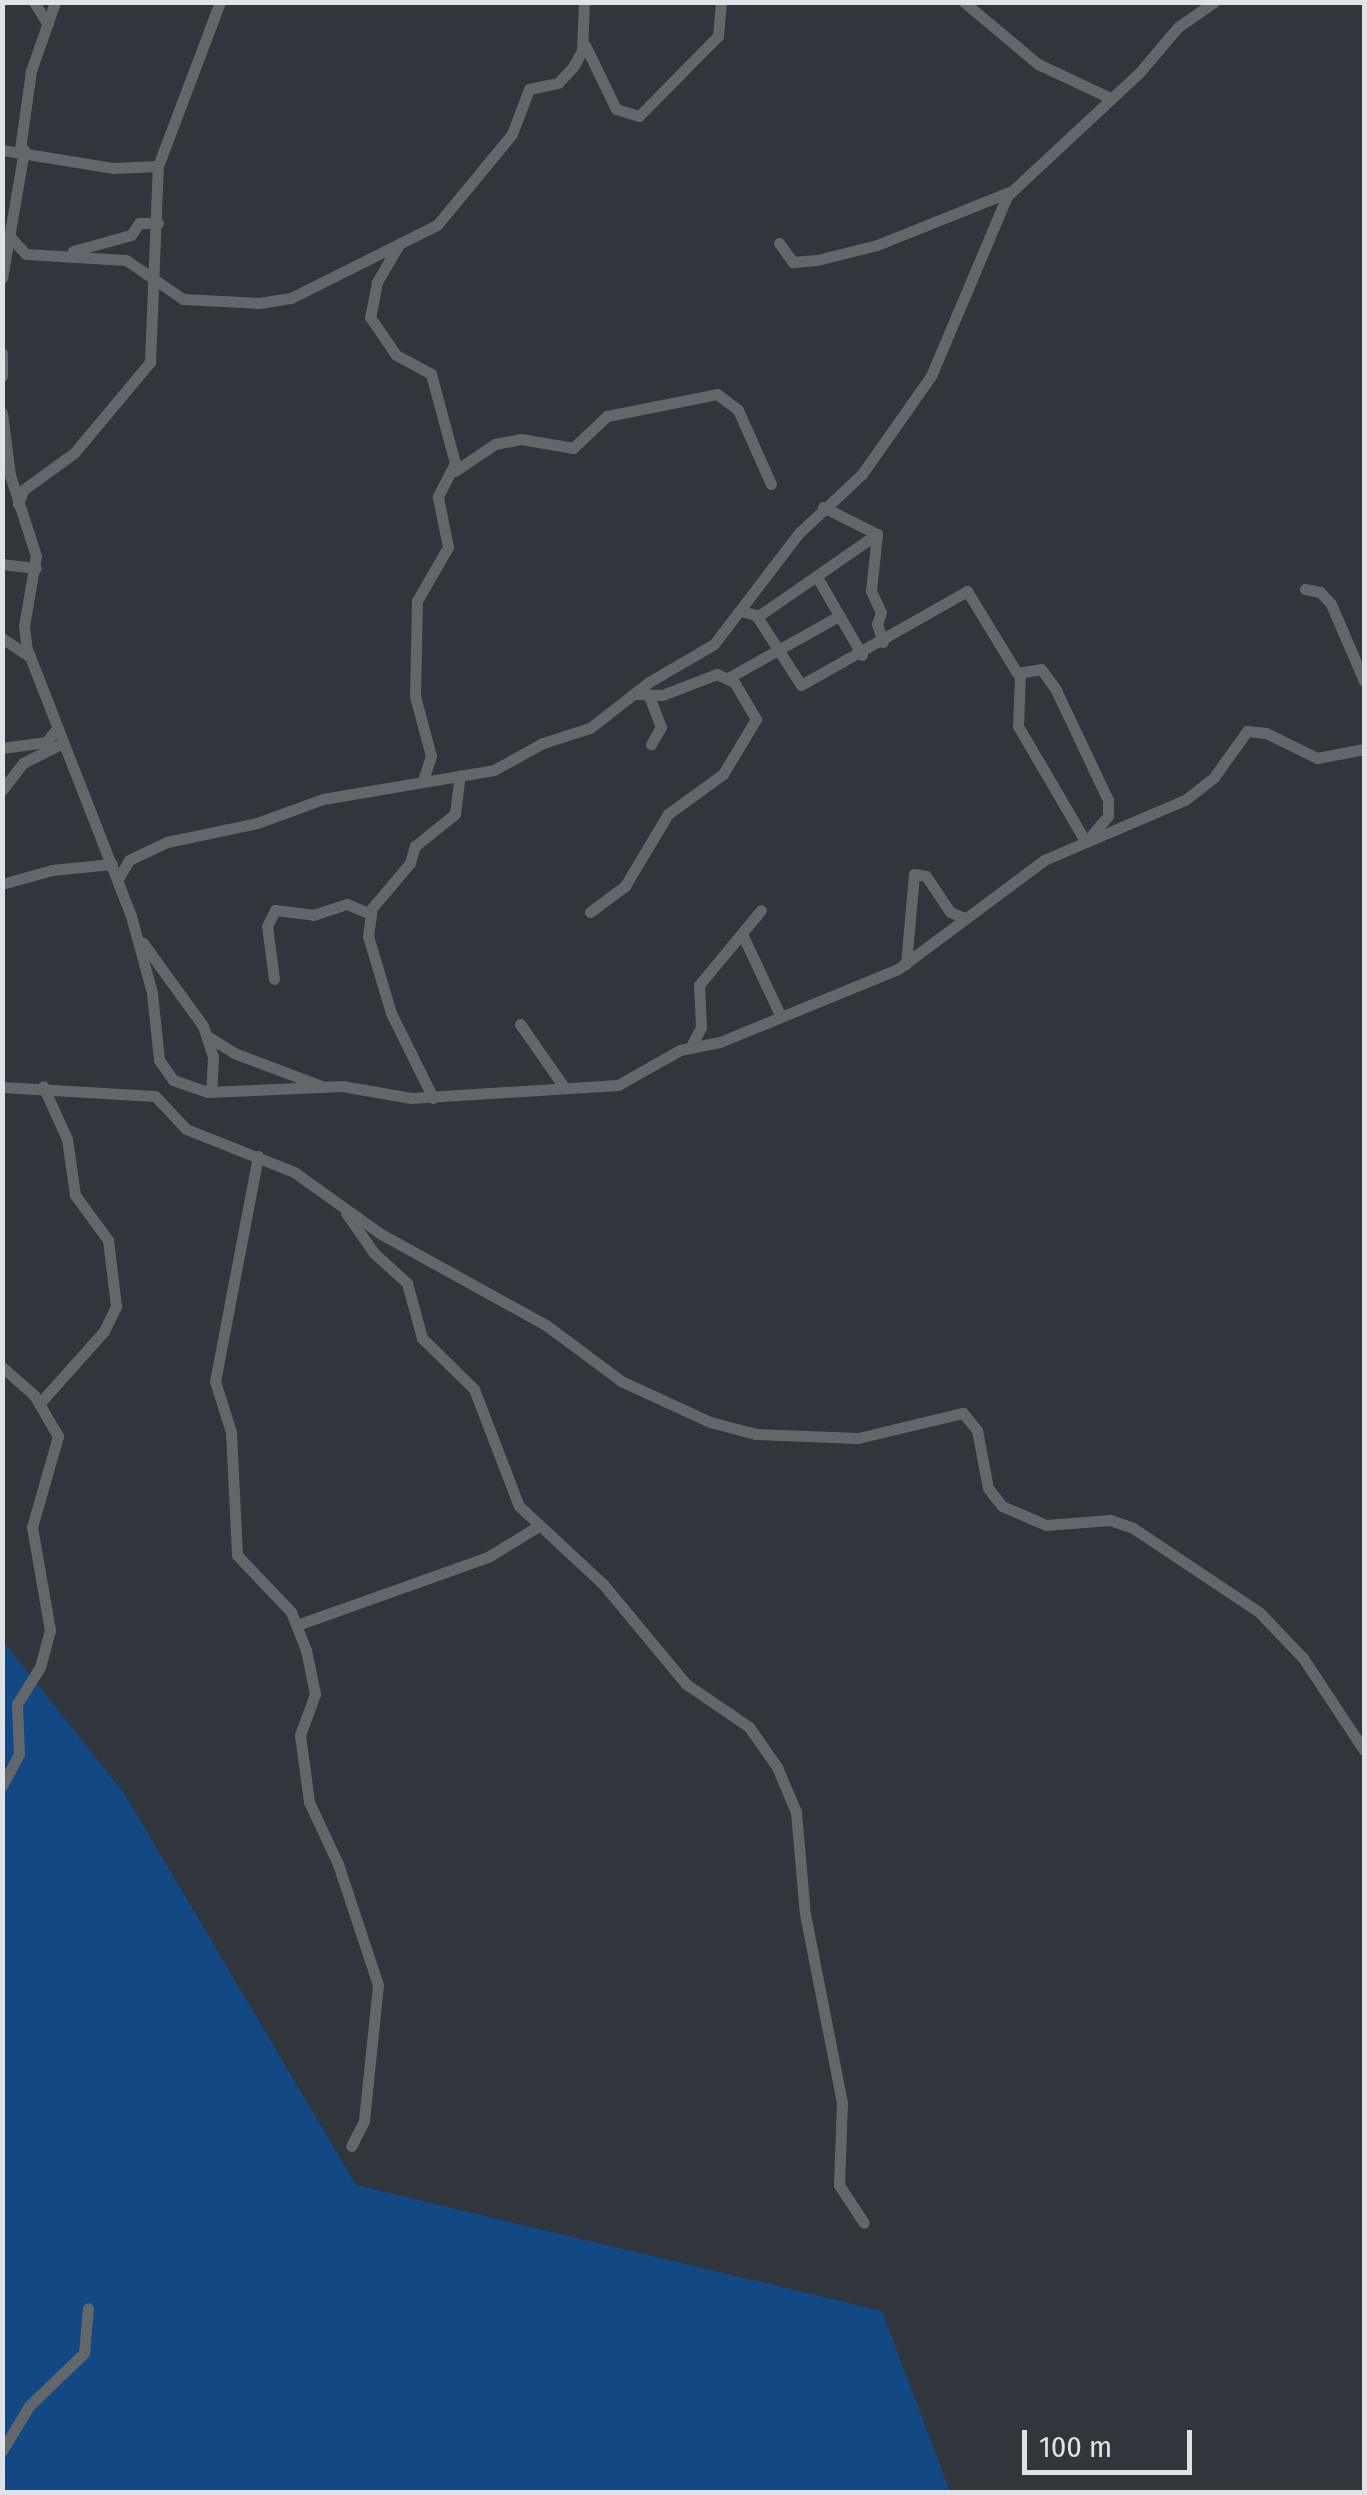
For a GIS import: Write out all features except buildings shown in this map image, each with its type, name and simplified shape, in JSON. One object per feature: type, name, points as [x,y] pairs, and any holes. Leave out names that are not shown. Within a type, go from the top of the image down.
[{"type":"street","points":[[34,2],[48,24]]},
{"type":"street","points":[[2,278],[31,71],[55,2]]},
{"type":"street","points":[[18,504],[23,490],[74,453],[150,362],[158,166],[220,2]]},
{"type":"street","points":[[10,237],[26,254],[126,260],[182,299],[280,300],[326,276],[357,269],[437,225],[512,134],[528,89],[558,83],[573,67],[584,2]]},
{"type":"street","points":[[581,34],[616,108],[639,116],[718,36],[721,2]]},
{"type":"street","points":[[964,2],[1038,64],[1108,97]]},
{"type":"street","points":[[779,243],[793,262],[817,260],[877,245],[1012,190],[1178,27],[1214,2]]},
{"type":"street","points":[[2,150],[22,149],[113,168],[158,166]]},
{"type":"street","points":[[118,879],[129,860],[167,842],[258,823],[323,799],[494,770],[542,743],[590,728],[634,694],[714,644],[744,612],[822,507],[862,474],[931,376],[1012,190]]},
{"type":"street","points":[[64,254],[131,235],[139,224],[158,223]]},
{"type":"street","points":[[400,242],[377,282],[370,317],[396,355],[431,374],[455,472]]},
{"type":"street","points":[[2,353],[2,376]]},
{"type":"street","points":[[423,781],[431,756],[416,696],[417,601],[448,547],[438,498],[455,472],[495,444],[521,439],[573,448],[607,416],[717,394],[736,409],[771,484]]},
{"type":"street","points":[[2,412],[18,504],[36,568],[24,626],[30,657],[136,934],[160,1060],[173,1080],[211,1092],[323,1087],[433,1098],[618,1085],[690,1048],[906,964],[1006,884],[1087,838],[1185,800],[1214,777],[1247,732],[1266,733],[1318,758],[1364,749]]},
{"type":"street","points":[[822,507],[877,534]]},
{"type":"street","points":[[758,617],[877,534]]},
{"type":"street","points":[[877,534],[871,590],[882,612],[877,624],[884,642]]},
{"type":"street","points":[[2,564],[36,568]]},
{"type":"street","points":[[817,578],[862,654]]},
{"type":"street","points":[[744,612],[758,617],[802,685],[884,642],[966,590],[1020,674],[1018,726],[1087,838]]},
{"type":"street","points":[[1304,590],[1320,592],[1331,604],[1364,680]]},
{"type":"street","points":[[728,678],[778,645],[837,617]]},
{"type":"street","points":[[2,638],[30,657]]},
{"type":"street","points":[[1020,674],[1038,669],[1048,676],[1095,768],[1110,809],[1087,838]]},
{"type":"street","points":[[590,912],[626,886],[658,825],[723,774],[752,732],[753,708],[728,678],[708,674],[649,696],[634,694]]},
{"type":"street","points":[[649,696],[661,727],[652,744]]},
{"type":"street","points":[[2,748],[49,741],[55,728]]},
{"type":"street","points":[[2,790],[23,763],[61,744]]},
{"type":"street","points":[[433,1098],[391,1013],[368,936],[371,914],[417,844],[455,814],[460,775]]},
{"type":"street","points":[[2,884],[52,870],[112,864]]},
{"type":"street","points":[[906,964],[916,873],[934,883],[950,912],[965,918]]},
{"type":"street","points":[[274,979],[267,926],[276,910],[313,915],[348,904],[371,914]]},
{"type":"street","points":[[690,1048],[701,1027],[695,992],[761,910]]},
{"type":"street","points":[[136,934],[208,1036],[323,1087]]},
{"type":"street","points":[[743,936],[780,1015]]},
{"type":"street","points":[[520,1024],[564,1088]]},
{"type":"street","points":[[208,1036],[211,1092]]},
{"type":"street","points":[[2,1087],[43,1086],[155,1096],[186,1129],[294,1172],[340,1206],[546,1325],[621,1381],[710,1422],[756,1434],[858,1438],[963,1413],[977,1430],[988,1488],[1002,1506],[1046,1525],[1110,1520],[1133,1528],[1259,1612],[1303,1658],[1364,1750]]},
{"type":"street","points":[[39,1404],[104,1331],[116,1306],[108,1240],[75,1195],[67,1139],[43,1086]]},
{"type":"street","points":[[258,1156],[215,1382],[232,1432],[237,1555],[297,1625],[314,1678],[300,1735],[309,1802],[338,1864],[378,1985],[364,2121],[352,2146]]},
{"type":"street","points":[[340,1206],[374,1253],[408,1283],[422,1338],[474,1389],[519,1506],[603,1584],[686,1684],[749,1727],[777,1767],[796,1812],[805,1914],[842,2103],[839,2185],[864,2223]]},
{"type":"street","points":[[2,1367],[39,1404],[58,1436],[32,1526],[50,1630],[40,1667],[17,1704],[19,1754],[2,1786]]},
{"type":"street","points":[[297,1625],[488,1556],[538,1527]]},
{"type":"street","points":[[2,2451],[30,2406],[84,2353],[88,2308]]},
{"type":"shaded area","points":[[2,1640],[124,1793],[356,2185],[882,2311],[950,2492],[3,2492]]}]
